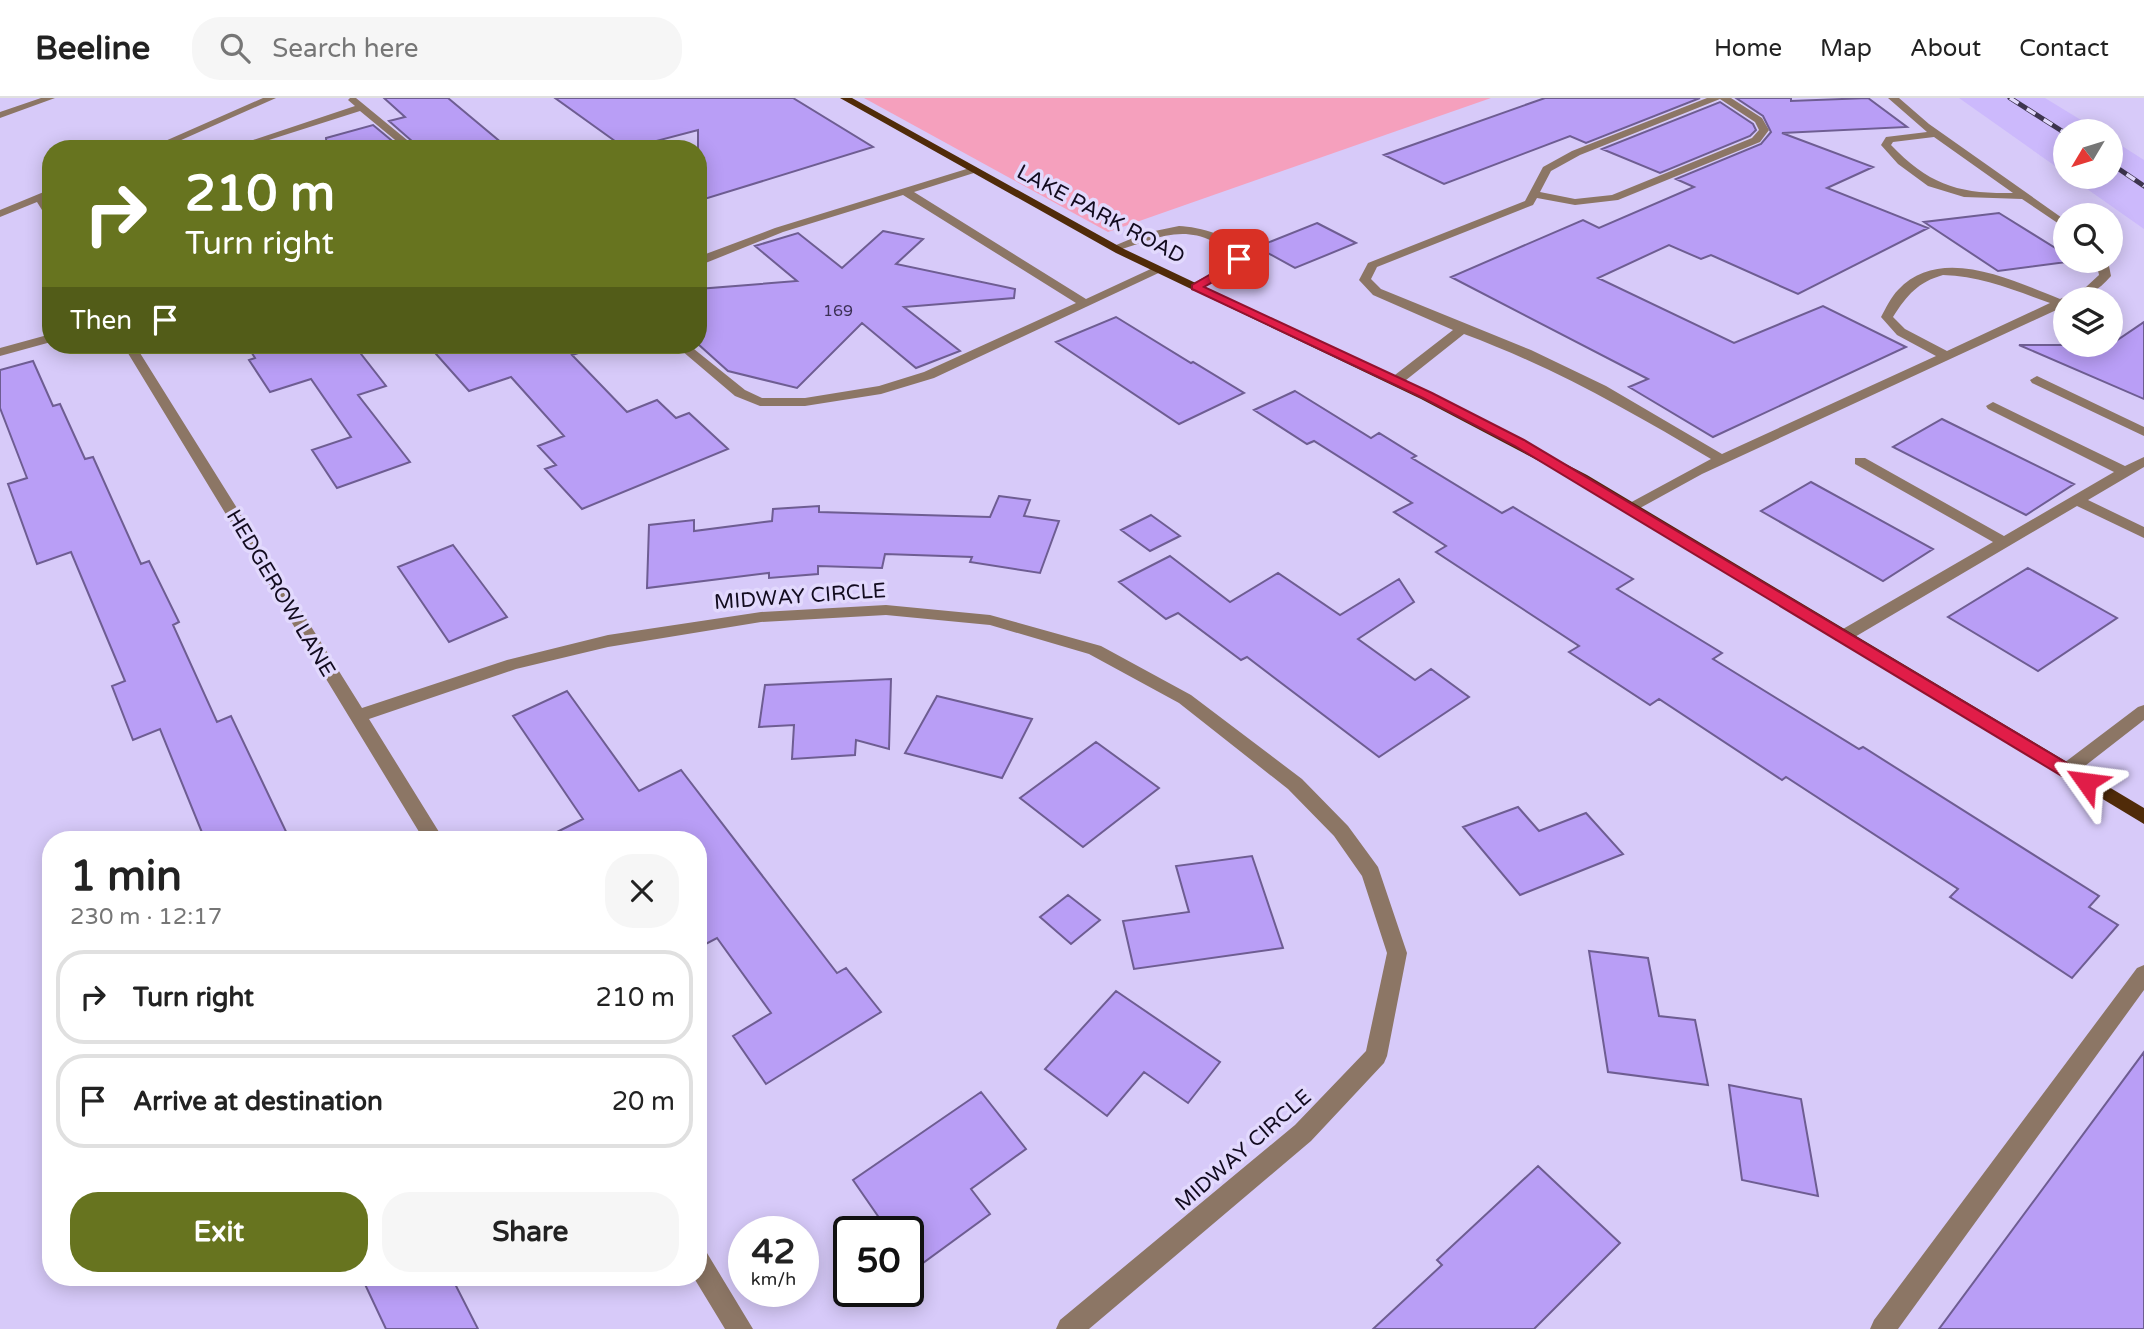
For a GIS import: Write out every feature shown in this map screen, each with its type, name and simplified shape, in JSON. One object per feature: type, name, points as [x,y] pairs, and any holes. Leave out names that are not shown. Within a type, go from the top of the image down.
[{"type":"main road","name":"LAKE PARK ROAD","points":[[845,98],[1159,271],[1396,380],[1504,434],[2144,817]]},
{"type":"street","points":[[0,115],[50,98]]},
{"type":"street","points":[[173,140],[271,98]]},
{"type":"street","points":[[351,98],[402,140]]},
{"type":"street","points":[[1716,98],[1576,153],[1547,169],[1529,203],[1372,265],[1365,281],[1377,292],[1526,353],[1601,390],[1721,459]]},
{"type":"street","points":[[1534,194],[1575,202],[1614,198],[1756,140],[1764,130],[1759,120],[1724,98]]},
{"type":"street","points":[[1892,98],[1936,134],[2053,217]]},
{"type":"street","points":[[259,140],[362,107]]},
{"type":"street","points":[[1936,134],[1890,139],[1886,145],[1898,159],[1944,191],[1963,195],[2024,196]]},
{"type":"street","points":[[707,257],[779,230],[973,170]]},
{"type":"street","points":[[903,190],[1086,304]]},
{"type":"street","points":[[0,214],[42,196]]},
{"type":"street","points":[[39,197],[42,202]]},
{"type":"street","points":[[1115,248],[1165,230],[1183,228],[1200,230],[1224,242],[1238,254],[1239,259],[1232,267],[1195,287]]},
{"type":"street","points":[[1947,356],[1901,332],[1887,317],[1893,303],[1917,280],[1934,271],[1965,270],[2053,297]]},
{"type":"street","points":[[692,354],[740,393],[760,402],[805,402],[881,390],[929,374],[1159,271]]},
{"type":"street","points":[[2093,287],[2105,276],[2104,273]]},
{"type":"street","points":[[1631,508],[1721,459],[2053,307]]},
{"type":"street","points":[[1396,380],[1462,329]]},
{"type":"street","points":[[0,352],[42,340]]},
{"type":"street","name":"HEDGEROW LANE","points":[[134,354],[427,831]]},
{"type":"street","points":[[2037,380],[2144,432]]},
{"type":"street","points":[[1993,406],[2125,471]]},
{"type":"street","points":[[1860,461],[2006,543]]},
{"type":"street","points":[[1842,637],[2144,461]]},
{"type":"street","points":[[2076,500],[2144,533]]},
{"type":"street","name":"MIDWAY CIRCLE","points":[[356,717],[513,664],[608,641],[761,617],[886,610],[990,620],[1096,650],[1185,699],[1295,784],[1341,831],[1371,873],[1397,953],[1376,1056],[1303,1133],[1069,1329]]},
{"type":"street","points":[[2066,771],[2144,711]]},
{"type":"street","points":[[1883,1329],[2144,974]]},
{"type":"street","points":[[707,1276],[740,1329]]},
{"type":"shaded area","points":[[864,98],[1491,98],[1108,232]]},
{"type":"shaded area","points":[[1959,98],[2045,98],[2079,119],[2053,119],[2053,165]]},
{"type":"shaded area","points":[[2123,147],[2144,160],[2144,229],[2123,214],[2123,203],[2107,203],[2087,189],[2123,189]]},
{"type":"building","points":[[384,98],[448,98],[498,140],[411,140],[389,121],[405,117]]},
{"type":"building","points":[[555,98],[793,98],[873,147],[707,198],[707,140],[698,140],[698,130],[660,140],[613,140]]},
{"type":"building","points":[[1545,98],[1700,98],[1586,143],[1570,136],[1444,184],[1384,155]]},
{"type":"building","points":[[1736,98],[1791,98],[1791,101],[1868,98],[1907,127],[1782,133],[1873,167],[1827,188],[1928,228],[1798,294],[1711,255],[1701,259],[1669,245],[1598,278],[1734,343],[1823,306],[1906,347],[1713,437],[1629,387],[1648,379],[1451,277],[1583,220],[1599,228],[1694,187],[1676,179],[1761,144],[1771,132],[1763,116]]},
{"type":"building","points":[[1720,102],[1753,124],[1756,130],[1750,136],[1660,173],[1602,149]]},
{"type":"building","points":[[373,125],[391,140],[326,140]]},
{"type":"building","points":[[1999,213],[2053,247],[2053,264],[1998,271],[1924,222]]},
{"type":"building","points":[[1317,223],[1356,243],[1295,268],[1257,247]]},
{"type":"building","points":[[883,231],[923,239],[896,264],[1015,289],[1014,298],[904,307],[960,351],[916,368],[862,323],[797,388],[728,371],[707,352],[707,288],[797,281],[755,246],[798,233],[842,268]]},
{"type":"building","points":[[1116,317],[1244,393],[1179,424],[1056,342]]},
{"type":"building","points":[[2144,322],[2144,399],[2019,345],[2053,345],[2053,357],[2123,357],[2123,336]]},
{"type":"building","points":[[253,354],[361,354],[386,386],[358,395],[410,462],[337,488],[312,450],[351,437],[311,379],[270,392],[249,360],[255,358]]},
{"type":"building","points":[[436,354],[575,354],[572,355],[627,412],[657,400],[676,418],[689,413],[728,449],[582,509],[545,469],[556,465],[538,446],[564,436],[511,377],[469,391]]},
{"type":"building","points":[[33,361],[53,406],[60,404],[85,459],[93,457],[141,564],[149,561],[179,622],[173,625],[217,722],[231,716],[286,831],[201,831],[160,729],[133,740],[112,686],[125,681],[71,552],[37,564],[8,484],[27,478],[0,408],[0,370]]},
{"type":"building","points":[[1295,391],[1371,438],[1379,433],[1416,456],[1412,458],[1502,513],[1513,507],[1633,579],[1617,589],[1722,653],[1713,659],[1859,749],[1863,747],[2099,896],[2089,907],[2118,925],[2072,978],[1950,897],[1958,889],[1786,777],[1782,780],[1659,699],[1650,705],[1569,652],[1579,646],[1436,552],[1446,546],[1394,512],[1412,503],[1314,441],[1307,444],[1254,410]]},
{"type":"building","points":[[1942,419],[2074,484],[2026,515],[1893,447]]},
{"type":"building","points":[[1811,482],[1933,549],[1883,581],[1761,511]]},
{"type":"building","points":[[999,496],[1030,500],[1024,516],[1059,521],[1040,573],[970,562],[972,557],[885,554],[882,568],[818,566],[818,574],[769,578],[769,573],[647,588],[649,525],[694,520],[694,531],[772,521],[773,509],[819,506],[819,512],[990,517]]},
{"type":"building","points":[[1151,515],[1180,536],[1150,551],[1121,530]]},
{"type":"building","points":[[453,545],[507,617],[449,642],[398,567]]},
{"type":"building","points":[[1170,556],[1230,602],[1278,573],[1340,615],[1399,579],[1414,602],[1358,639],[1415,680],[1431,669],[1469,697],[1379,757],[1247,657],[1241,660],[1178,613],[1166,619],[1119,582]]},
{"type":"building","points":[[2028,568],[2117,618],[2038,671],[1948,617]]},
{"type":"building","points":[[891,679],[889,749],[856,740],[855,755],[792,759],[794,725],[759,727],[765,685]]},
{"type":"building","points":[[567,691],[639,791],[681,770],[837,973],[846,968],[881,1012],[766,1084],[733,1036],[771,1013],[717,938],[707,943],[707,831],[559,831],[583,819],[513,716]]},
{"type":"building","points":[[937,696],[1032,719],[1002,778],[905,753]]},
{"type":"building","points":[[1096,742],[1159,788],[1083,847],[1020,798]]},
{"type":"building","points":[[1518,807],[1539,831],[1586,813],[1623,854],[1520,895],[1463,827]]},
{"type":"building","points":[[1252,856],[1283,948],[1134,969],[1123,921],[1189,912],[1176,866]]},
{"type":"building","points":[[1068,895],[1100,920],[1071,944],[1040,917]]},
{"type":"building","points":[[1589,951],[1648,958],[1659,1016],[1695,1020],[1708,1085],[1608,1072]]},
{"type":"building","points":[[1116,991],[1220,1062],[1188,1103],[1144,1072],[1107,1116],[1045,1069]]},
{"type":"building","points":[[2144,1052],[2144,1329],[1939,1329]]},
{"type":"building","points":[[1729,1085],[1801,1099],[1818,1196],[1742,1180]]},
{"type":"building","points":[[981,1092],[1026,1149],[971,1189],[990,1214],[924,1262],[924,1216],[878,1216],[853,1180]]},
{"type":"building","points":[[1538,1166],[1620,1243],[1534,1329],[1373,1329],[1442,1265],[1437,1260]]},
{"type":"building","points":[[366,1286],[456,1286],[478,1329],[386,1329]]},
{"type":"railway","points":[[2010,98],[2053,125]]},
{"type":"railway","points":[[2123,172],[2144,186]]},
{"type":"route","points":[[1239,259],[1232,267],[1195,287],[1466,414],[1520,443],[2086,782]]}]
